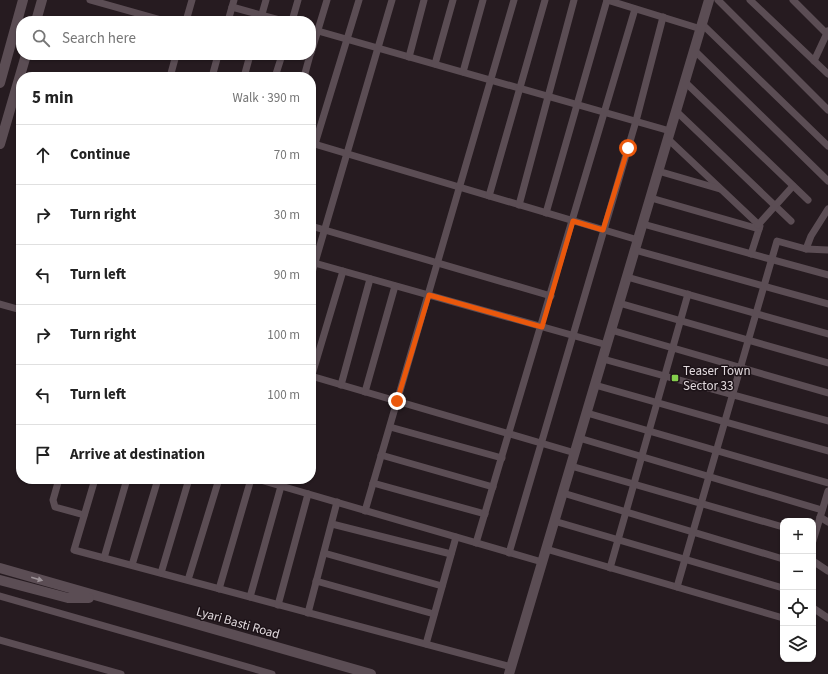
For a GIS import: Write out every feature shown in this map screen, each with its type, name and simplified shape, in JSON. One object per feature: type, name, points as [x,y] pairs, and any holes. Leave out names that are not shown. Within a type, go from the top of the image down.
[{"type":"street","points":[[19,16],[23,0]]},
{"type":"street","points":[[37,16],[42,0]]},
{"type":"street","points":[[92,0],[148,16]]},
{"type":"street","points":[[187,16],[192,0]]},
{"type":"street","points":[[262,16],[266,0]]},
{"type":"street","points":[[293,16],[298,0]]},
{"type":"street","points":[[316,25],[327,0]]},
{"type":"street","points":[[316,135],[359,0]]},
{"type":"street","points":[[316,254],[392,0]]},
{"type":"street","points":[[409,57],[424,0]]},
{"type":"street","points":[[435,64],[453,0]]},
{"type":"street","points":[[463,72],[483,0]]},
{"type":"street","points":[[365,511],[514,0]]},
{"type":"street","points":[[489,196],[545,0]]},
{"type":"street","points":[[519,205],[574,0]]},
{"type":"street","points":[[546,213],[607,0],[663,17],[701,26],[828,146]]},
{"type":"street","points":[[93,484],[74,550],[426,644],[510,671],[709,0]]},
{"type":"street","points":[[718,0],[828,110]]},
{"type":"street","points":[[750,0],[828,74]]},
{"type":"street","points":[[793,0],[828,34],[814,61]]},
{"type":"street","points":[[229,16],[233,3],[257,16]]},
{"type":"street","points":[[476,543],[542,327],[635,9]]},
{"type":"street","points":[[509,553],[540,443],[636,121],[663,17]]},
{"type":"street","points":[[0,83],[16,25]]},
{"type":"street","points":[[316,31],[636,121],[669,135],[758,227]]},
{"type":"street","points":[[694,50],[828,181]]},
{"type":"street","points":[[21,72],[25,60]]},
{"type":"street","points":[[171,72],[175,60]]},
{"type":"street","points":[[213,72],[217,60]]},
{"type":"street","points":[[245,72],[249,60]]},
{"type":"street","points":[[277,72],[280,60]]},
{"type":"street","points":[[306,72],[309,60]]},
{"type":"street","points":[[685,82],[808,200]]},
{"type":"street","points":[[0,144],[16,89]]},
{"type":"street","points":[[676,111],[790,221]]},
{"type":"street","points":[[316,145],[603,230],[636,245],[764,286],[828,304]]},
{"type":"street","points":[[658,171],[721,189]]},
{"type":"street","points":[[751,254],[758,227],[793,186]]},
{"type":"street","points":[[651,198],[758,227]]},
{"type":"street","points":[[806,249],[811,236],[828,209]]},
{"type":"street","points":[[643,224],[828,275]]},
{"type":"street","points":[[316,228],[551,296]]},
{"type":"street","points":[[677,587],[777,241],[806,249],[828,250]]},
{"type":"street","points":[[316,264],[607,345]]},
{"type":"street","points":[[316,360],[343,271]]},
{"type":"street","points":[[627,277],[828,334]]},
{"type":"street","points":[[340,384],[370,279]]},
{"type":"street","points":[[365,392],[395,286]]},
{"type":"street","points":[[610,568],[688,294]]},
{"type":"street","points":[[619,303],[828,363]]},
{"type":"street","points":[[0,304],[16,309]]},
{"type":"street","points":[[611,330],[828,393]]},
{"type":"street","points":[[603,358],[828,421]]},
{"type":"street","points":[[316,378],[575,453]]},
{"type":"street","points":[[595,385],[828,451]]},
{"type":"street","points":[[587,413],[828,483]]},
{"type":"street","points":[[390,427],[502,458]]},
{"type":"street","points":[[579,438],[822,510]]},
{"type":"street","points":[[381,455],[493,487]]},
{"type":"street","points":[[571,466],[780,526]]},
{"type":"street","points":[[373,483],[485,514]]},
{"type":"street","points":[[58,484],[53,500],[55,507],[84,515]]},
{"type":"street","points":[[104,558],[126,484]]},
{"type":"street","points":[[132,565],[156,484]]},
{"type":"street","points":[[161,573],[187,484]]},
{"type":"street","points":[[188,580],[217,484]]},
{"type":"street","points":[[219,589],[249,484]]},
{"type":"street","points":[[250,597],[281,484]]},
{"type":"street","points":[[286,484],[308,494],[542,562]]},
{"type":"street","points":[[816,529],[828,491]]},
{"type":"street","points":[[563,493],[780,558]]},
{"type":"street","points":[[278,605],[308,494]]},
{"type":"street","points":[[308,613],[337,502]]},
{"type":"street","points":[[820,517],[828,522]]},
{"type":"street","points":[[554,522],[780,587]]},
{"type":"street","points":[[332,524],[451,554]]},
{"type":"street","points":[[426,644],[456,537]]},
{"type":"street","points":[[546,549],[780,617]]},
{"type":"street","points":[[324,553],[442,586]]},
{"type":"street","points":[[816,563],[828,571]]},
{"type":"street","name":"Lyari Basti Road","points":[[0,568],[371,674]]},
{"type":"street","name":"Lyari Basti Road","points":[[0,580],[68,598],[99,597]]},
{"type":"street","points":[[316,582],[434,614]]},
{"type":"street","points":[[0,596],[272,674]]},
{"type":"street","points":[[816,610],[828,618]]},
{"type":"street","points":[[0,640],[96,670],[121,674]]},
{"type":"place","name":"Teaser Town Sector 33","points":[[675,378]]},
{"type":"route","points":[[397,401],[429,295],[542,327],[573,221],[603,230],[628,148]]}]
